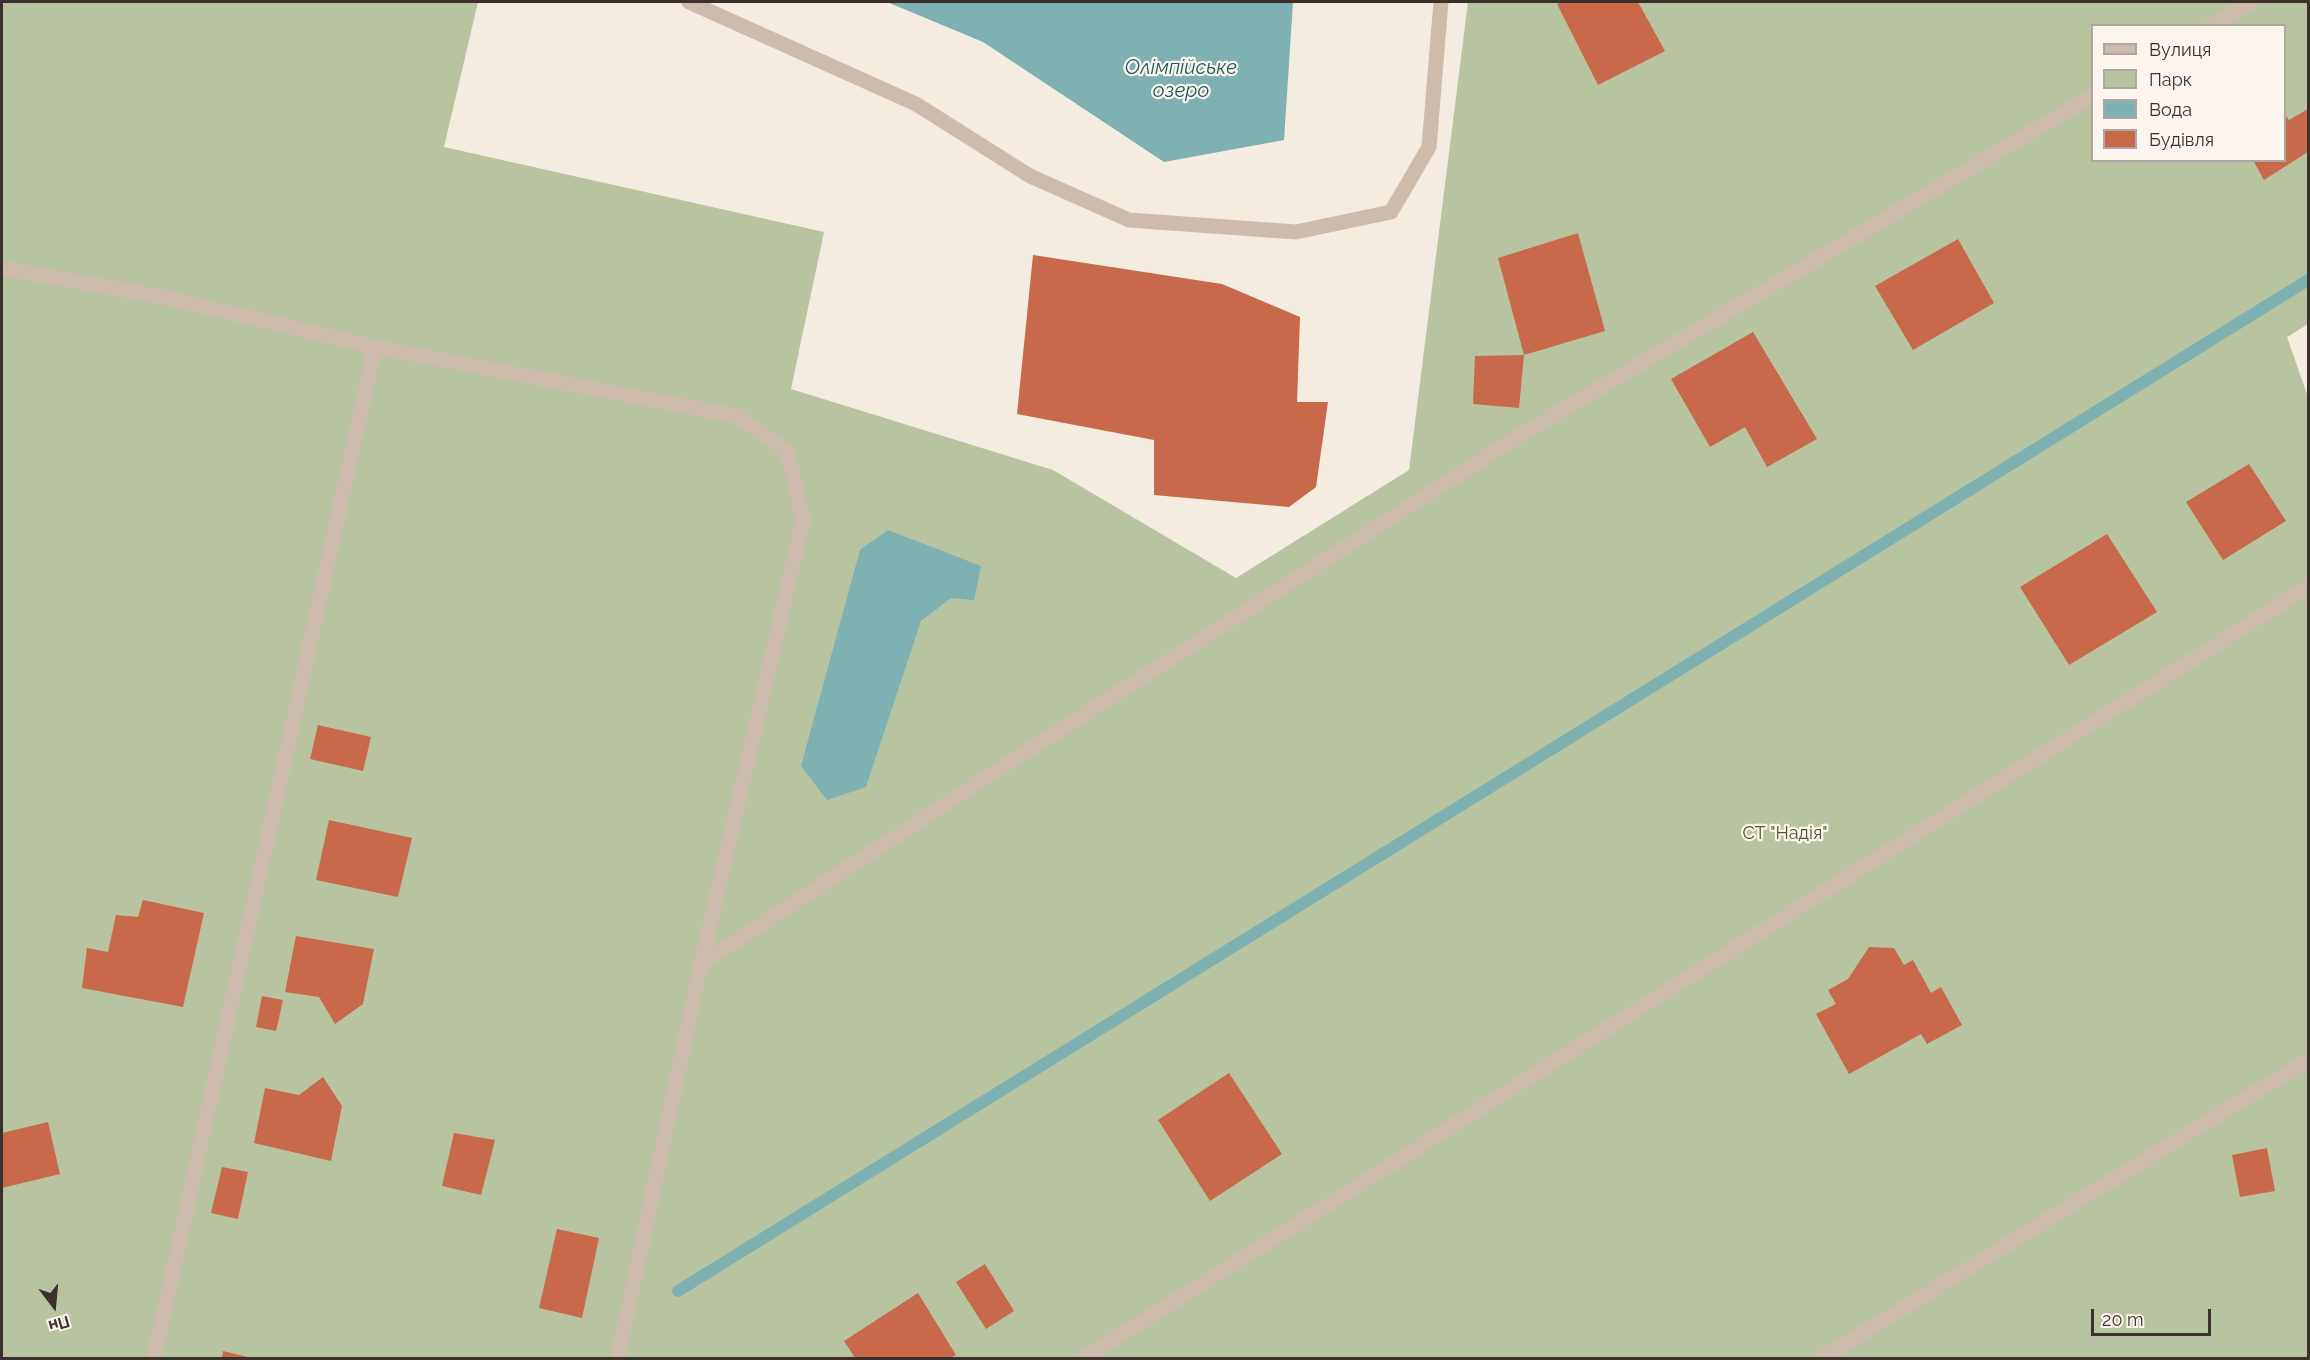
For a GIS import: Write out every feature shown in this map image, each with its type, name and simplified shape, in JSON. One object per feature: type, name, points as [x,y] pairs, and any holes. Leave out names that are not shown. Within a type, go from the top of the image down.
[{"type":"street","points":[[689,2],[915,104],[1030,176],[1129,219],[1296,232],[1391,212],[1429,147],[1441,2]]},
{"type":"street","points":[[2214,24],[2252,2]]},
{"type":"street","points":[[701,964],[981,781],[1522,434],[2091,97]]},
{"type":"street","points":[[2,268],[164,297],[375,347],[737,416],[788,452],[802,521],[701,964],[618,1359]]},
{"type":"street","points":[[154,1359],[375,347]]},
{"type":"street","points":[[1084,1359],[2308,587]]},
{"type":"street","points":[[1822,1359],[2308,1060]]},
{"type":"green space","name":"СТ \"Надія\"","points":[[2,2],[478,2],[444,147],[824,232],[791,389],[1053,470],[1236,578],[1409,470],[1468,2],[2308,2],[2308,324],[2287,337],[2308,397],[2308,1358],[2,1358]]},
{"type":"water","name":"Олімпійське озеро","points":[[887,2],[1293,2],[1284,140],[1164,162],[983,42]]},
{"type":"water","points":[[888,530],[981,566],[974,600],[951,598],[921,621],[866,787],[827,800],[801,766],[860,550]]},
{"type":"building","points":[[1562,2],[1638,2],[1665,51],[1598,85],[1557,4]]},
{"type":"building","points":[[2308,109],[2308,152],[2264,180],[2254,162],[2286,162],[2286,116],[2289,120]]},
{"type":"building","points":[[1578,233],[1605,331],[1524,355],[1498,258]]},
{"type":"building","points":[[1958,239],[1994,303],[1913,350],[1875,286]]},
{"type":"building","points":[[1033,255],[1222,284],[1300,317],[1297,402],[1328,402],[1316,487],[1289,507],[1154,495],[1154,440],[1017,414]]},
{"type":"building","points":[[1753,332],[1817,439],[1767,467],[1745,427],[1710,447],[1671,379]]},
{"type":"building","points":[[1524,355],[1519,408],[1473,404],[1475,356]]},
{"type":"building","points":[[2249,464],[2286,521],[2223,560],[2186,502]]},
{"type":"building","points":[[2107,534],[2157,612],[2069,665],[2020,587]]},
{"type":"building","points":[[318,725],[371,737],[363,771],[310,759]]},
{"type":"building","points":[[329,820],[412,838],[398,897],[316,880]]},
{"type":"building","points":[[143,900],[204,913],[183,1007],[82,988],[87,948],[108,952],[116,915],[138,917]]},
{"type":"building","points":[[296,936],[374,949],[363,1004],[335,1024],[319,997],[285,992]]},
{"type":"building","points":[[1869,947],[1894,948],[1904,965],[1913,960],[1931,993],[1941,987],[1962,1025],[1927,1044],[1921,1034],[1849,1074],[1816,1014],[1836,1004],[1828,990],[1848,979]]},
{"type":"building","points":[[262,996],[283,1000],[276,1031],[256,1027]]},
{"type":"building","points":[[1229,1073],[1282,1154],[1210,1201],[1158,1120]]},
{"type":"building","points":[[323,1077],[342,1106],[331,1161],[254,1143],[265,1088],[299,1095]]},
{"type":"building","points":[[48,1122],[60,1174],[2,1188],[2,1133]]},
{"type":"building","points":[[454,1133],[495,1140],[481,1195],[442,1186]]},
{"type":"building","points":[[2267,1148],[2275,1191],[2240,1197],[2232,1155]]},
{"type":"building","points":[[222,1167],[248,1172],[238,1219],[211,1213]]},
{"type":"building","points":[[557,1229],[599,1238],[582,1318],[539,1308]]},
{"type":"building","points":[[985,1264],[1014,1311],[986,1329],[956,1282]]},
{"type":"building","points":[[918,1293],[956,1355],[950,1358],[855,1358],[844,1341]]},
{"type":"building","points":[[223,1351],[252,1358],[222,1358]]},
{"type":"waterway","points":[[678,1291],[2308,280]]}]
